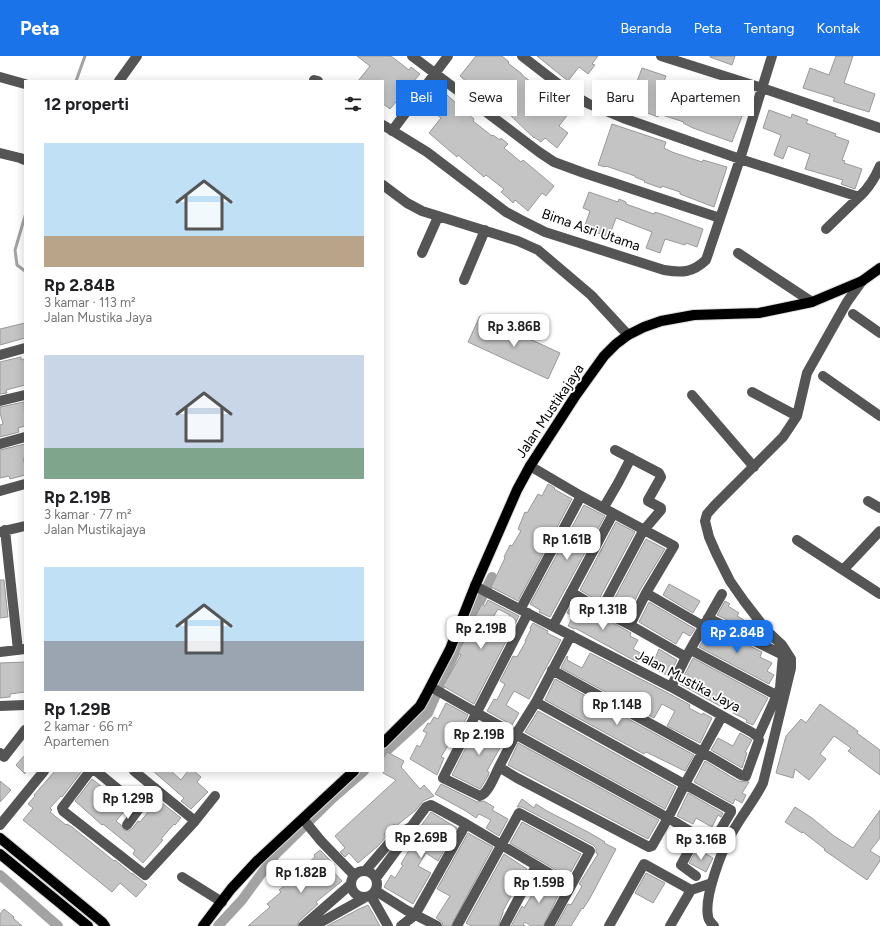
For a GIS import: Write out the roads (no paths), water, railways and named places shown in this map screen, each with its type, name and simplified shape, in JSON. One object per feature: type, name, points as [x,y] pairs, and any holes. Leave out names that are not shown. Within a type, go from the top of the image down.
[{"type":"main road","name":"Jalan Mustikajaya","points":[[384,742],[420,706],[450,649],[475,586],[517,490],[530,466],[564,412],[604,356],[616,344],[628,335],[661,321],[680,317],[759,313],[812,302],[862,281],[880,268]]},
{"type":"main road","points":[[203,926],[231,888],[257,861],[353,772]]},
{"type":"main road","points":[[0,838],[105,926]]},
{"type":"main road","points":[[0,854],[88,926]]},
{"type":"street","points":[[120,80],[137,56]]},
{"type":"street","points":[[412,56],[554,162],[720,218]]},
{"type":"street","points":[[388,132],[448,56]]},
{"type":"street","points":[[522,56],[570,93],[589,104],[623,118],[859,197]]},
{"type":"street","points":[[662,56],[880,128]]},
{"type":"street","name":"Bima Asri Utama","points":[[388,132],[427,152],[506,212],[545,232],[664,270],[679,272],[688,271],[706,260],[772,56]]},
{"type":"street","points":[[0,77],[24,84]]},
{"type":"street","points":[[0,153],[22,159]]},
{"type":"street","points":[[826,229],[865,192],[875,178],[880,166]]},
{"type":"street","points":[[384,186],[407,203],[422,211],[518,241],[538,250],[591,296],[628,335]]},
{"type":"street","points":[[422,253],[438,217]]},
{"type":"street","points":[[464,280],[485,230]]},
{"type":"street","points":[[738,253],[812,302]]},
{"type":"street","points":[[714,926],[707,914],[712,883],[731,834],[758,792],[762,783],[791,659],[782,645],[768,631],[744,602],[730,581],[714,548],[706,525],[706,518],[710,511],[783,437],[797,416],[807,373],[847,302],[862,281]]},
{"type":"street","points":[[853,314],[880,334]]},
{"type":"street","points":[[0,355],[24,348]]},
{"type":"street","points":[[823,376],[880,416]]},
{"type":"street","points":[[752,392],[797,416]]},
{"type":"street","points":[[0,401],[24,394]]},
{"type":"street","points":[[692,395],[754,467]]},
{"type":"street","points":[[0,444],[24,437]]},
{"type":"street","points":[[601,610],[643,531],[661,510],[648,501],[661,477],[659,473],[615,450]]},
{"type":"street","points":[[604,508],[631,458]]},
{"type":"street","points":[[530,466],[643,531],[674,545],[675,547],[646,593],[630,625]]},
{"type":"street","points":[[0,491],[24,484]]},
{"type":"street","points":[[571,635],[536,702],[516,734],[484,795],[480,796],[443,778],[476,714],[524,611],[581,496]]},
{"type":"street","points":[[868,502],[880,508]]},
{"type":"street","points":[[553,626],[613,514]]},
{"type":"street","points":[[0,652],[22,650],[3,531],[24,526]]},
{"type":"street","points":[[844,569],[880,531]]},
{"type":"street","points":[[797,540],[844,569],[880,594]]},
{"type":"street","name":"Jalan Mustika Jaya","points":[[475,586],[671,687],[754,733],[758,739]]},
{"type":"street","points":[[571,592],[630,625],[776,695]]},
{"type":"street","points":[[552,670],[745,776],[747,774],[758,739],[780,688],[783,655],[706,622],[646,593]]},
{"type":"street","points":[[671,687],[688,653],[722,594]]},
{"type":"street","points":[[431,687],[476,714],[516,734],[668,818],[697,836],[708,840],[715,839],[731,811],[726,806],[536,702]]},
{"type":"street","points":[[0,706],[24,704]]},
{"type":"street","points":[[499,767],[517,778],[650,847],[668,818],[722,716]]},
{"type":"street","points":[[1,757],[24,731]]},
{"type":"street","points":[[758,739],[772,743]]},
{"type":"street","points":[[0,825],[43,772]]},
{"type":"street","points":[[89,772],[62,808],[63,811],[145,875],[195,821],[215,796]]},
{"type":"street","points":[[97,772],[140,807]]},
{"type":"street","points":[[135,772],[195,821]]},
{"type":"street","points":[[127,825],[155,788]]},
{"type":"street","points":[[376,878],[404,840],[410,827],[426,807],[431,805],[571,886]]},
{"type":"street","points":[[457,926],[519,813],[589,850],[590,853],[549,926]]},
{"type":"street","points":[[303,819],[321,841],[354,874]]},
{"type":"street","points":[[401,926],[415,915],[466,824]]},
{"type":"street","points":[[366,870],[396,835],[410,827]]},
{"type":"street","points":[[696,876],[681,866],[697,836]]},
{"type":"street","points":[[609,926],[644,864],[691,890]]},
{"type":"street","points":[[504,926],[536,866]]},
{"type":"street","points":[[303,926],[350,885],[354,874],[359,871],[366,870],[372,873],[378,884],[371,895],[314,926]]},
{"type":"street","points":[[182,878],[222,902]]},
{"type":"street","points":[[670,926],[691,890],[712,883]]},
{"type":"street","points":[[350,885],[356,895],[371,895],[437,926]]},
{"type":"street","points":[[371,895],[388,926]]},
{"type":"waterway","points":[[76,80],[85,56]]},
{"type":"waterway","points":[[24,219],[15,250],[17,265],[24,270]]},
{"type":"waterway","points":[[384,753],[428,713],[451,661],[492,577]]},
{"type":"waterway","points":[[218,926],[242,900],[275,855],[333,798],[363,772]]},
{"type":"waterway","points":[[0,875],[58,926]]}]
